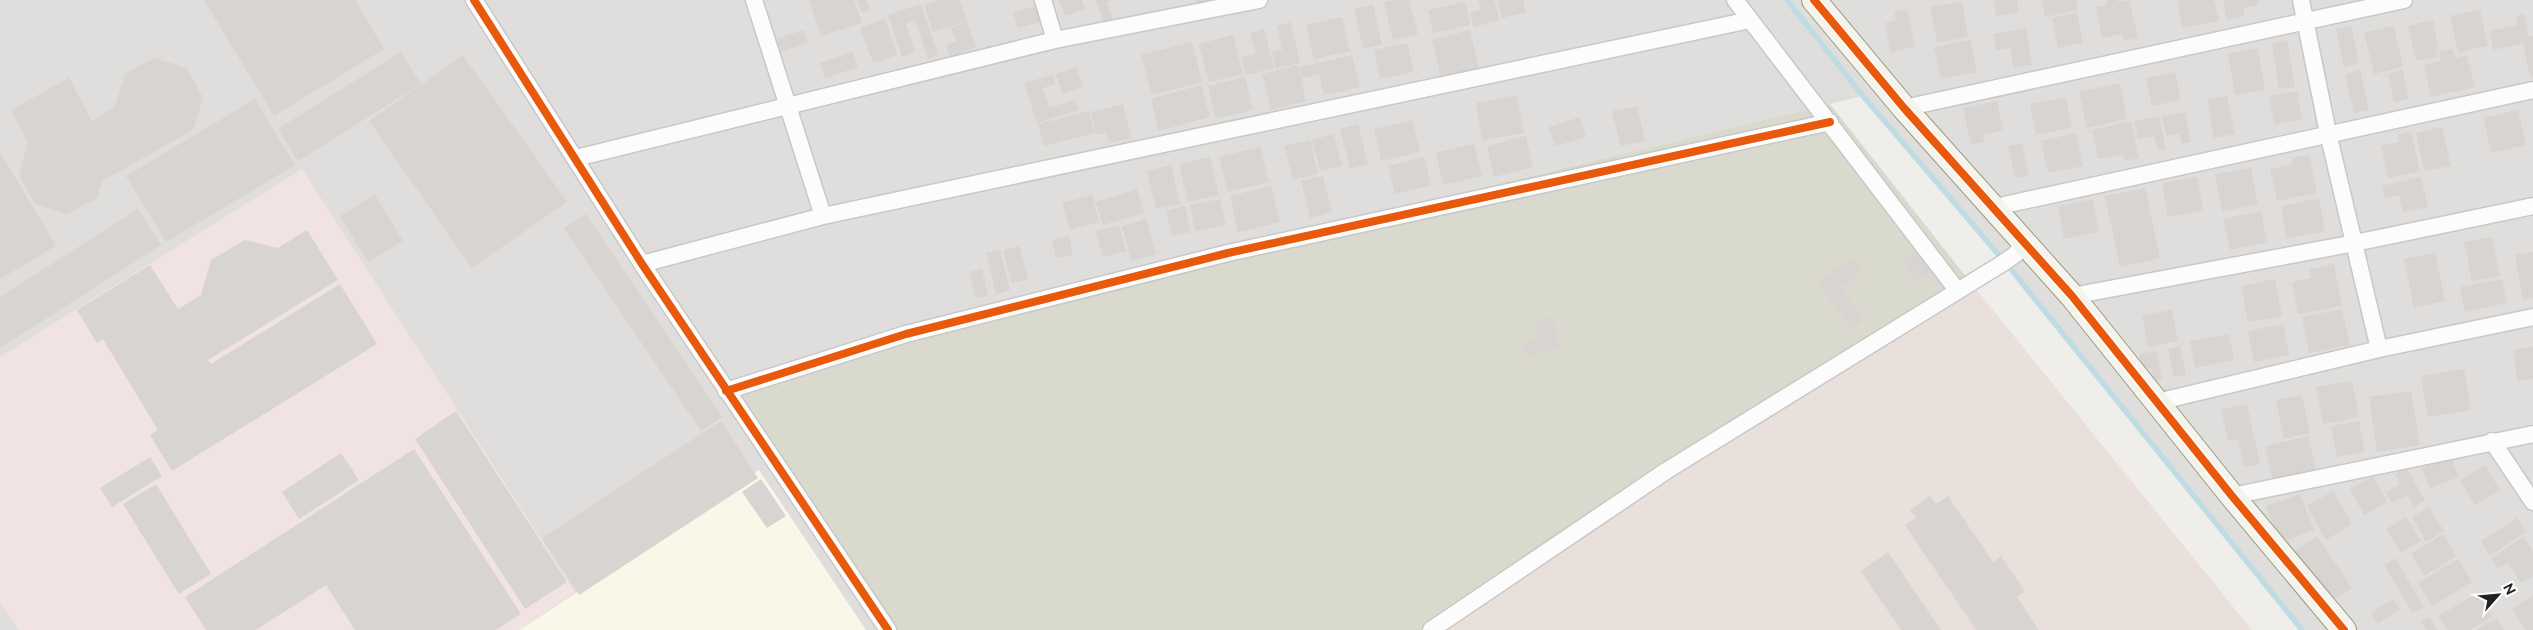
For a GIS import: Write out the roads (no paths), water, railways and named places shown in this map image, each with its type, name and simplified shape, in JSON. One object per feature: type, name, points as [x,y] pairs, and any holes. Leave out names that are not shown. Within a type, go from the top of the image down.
[{"type":"street","points":[[754,0],[786,106],[823,216]]},
{"type":"street","points":[[1043,0],[1055,40]]},
{"type":"street","points":[[576,158],[1055,40],[1259,0]]},
{"type":"street","points":[[1735,0],[1830,122],[1964,286]]},
{"type":"street","points":[[2301,0],[2328,133],[2379,349]]},
{"type":"street","points":[[1904,108],[2404,0]]},
{"type":"street","points":[[1822,1],[1904,108],[1995,207],[2019,248],[2072,296],[2232,496],[2344,630]]},
{"type":"street","points":[[481,2],[642,264],[888,630]]},
{"type":"street","points":[[642,264],[823,216],[1750,20]]},
{"type":"street","points":[[1995,207],[2328,133],[2533,90]]},
{"type":"street","points":[[726,391],[906,334],[1228,253],[1830,122]]},
{"type":"street","points":[[2072,296],[2355,243],[2533,206]]},
{"type":"street","points":[[1431,630],[1666,471],[1964,286],[2019,248]]},
{"type":"street","points":[[2156,402],[2379,349],[2533,317]]},
{"type":"street","points":[[2232,496],[2533,434]]},
{"type":"street","points":[[2492,441],[2533,502]]},
{"type":"waterway","points":[[1787,0],[1863,96],[2010,268],[2302,630]]}]
